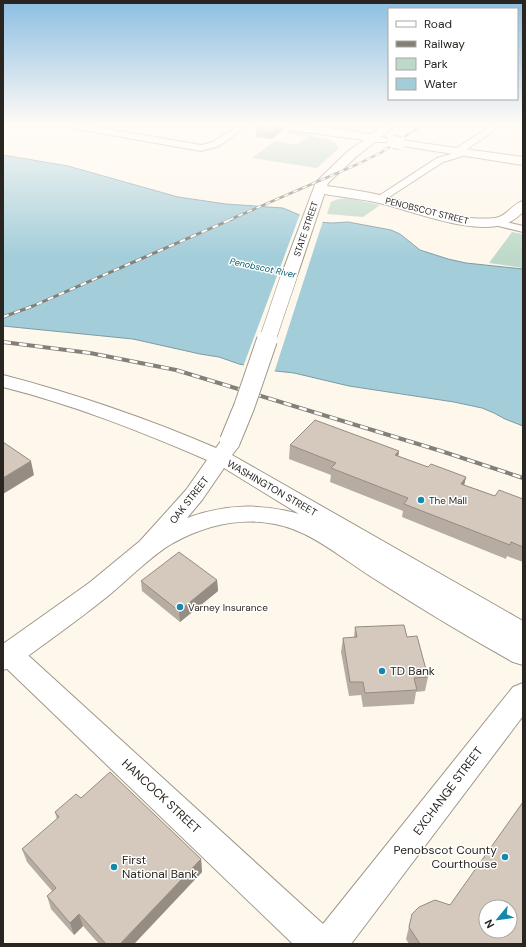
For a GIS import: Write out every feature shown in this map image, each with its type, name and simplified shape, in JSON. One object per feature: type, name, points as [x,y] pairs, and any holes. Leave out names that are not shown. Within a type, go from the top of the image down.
[{"type":"main road","name":"STATE STREET","points":[[289,276],[321,186],[321,176],[325,169]]},
{"type":"main road","name":"STATE STREET","points":[[321,186],[337,169]]},
{"type":"main road","name":"OAK STREET","points":[[5,654],[98,590],[149,547],[182,511],[225,450],[244,407],[289,276]]},
{"type":"main road","name":"WASHINGTON STREET","points":[[3,381],[46,392],[154,429],[225,450],[240,468],[523,634]]},
{"type":"main road","name":"WASHINGTON STREET","points":[[149,547],[181,529],[213,518],[251,514],[287,518],[324,536],[446,610],[523,654]]},
{"type":"street","points":[[379,199],[426,169]]},
{"type":"street","name":"PENOBSCOT STREET","points":[[321,186],[465,221],[494,222],[523,228]]},
{"type":"street","points":[[494,222],[509,217],[523,205]]},
{"type":"street","name":"HANCOCK STREET","points":[[5,654],[319,944]]},
{"type":"street","name":"EXCHANGE STREET","points":[[329,944],[523,694]]},
{"type":"green space","points":[[347,198],[380,205],[363,217],[327,214],[331,202],[338,199]]},
{"type":"green space","points":[[512,232],[523,234],[523,268],[489,263]]},
{"type":"water","name":"Penobscot River","points":[[3,169],[79,169],[178,197],[226,204],[283,208],[316,222],[348,222],[391,230],[400,234],[420,250],[448,259],[466,263],[523,269],[523,426],[482,408],[454,402],[349,386],[294,373],[239,364],[219,357],[133,339],[3,326]]},
{"type":"pier","points":[[300,214],[323,221],[274,373],[243,367]]},
{"type":"building","name":"The Mall","points":[[315,420],[399,451],[395,455],[428,467],[431,464],[466,477],[461,484],[495,496],[499,490],[523,499],[523,547],[511,542],[510,545],[404,504],[408,498],[331,468],[336,463],[290,445]]},
{"type":"building","points":[[3,442],[31,461],[3,478]]},
{"type":"building","name":"Varney Insurance","points":[[179,552],[217,580],[179,611],[141,581]]},
{"type":"building","name":"TD Bank","points":[[404,625],[407,637],[417,636],[428,677],[414,678],[417,690],[365,693],[363,682],[350,682],[343,638],[357,637],[355,627]]},
{"type":"building","name":"First National Bank","points":[[110,772],[201,859],[120,944],[106,944],[79,914],[70,923],[47,896],[56,888],[22,849],[59,817],[55,812],[76,794],[81,798]]},
{"type":"building","name":"Penobscot County Courthouse","points":[[523,802],[523,944],[420,944],[409,927],[412,914],[419,907],[435,900],[450,905]]},
{"type":"railway","points":[[229,220],[346,169]]},
{"type":"railway","points":[[3,317],[33,306],[232,219]]},
{"type":"railway","points":[[3,342],[90,353],[176,370],[441,451],[523,478]]},
{"type":"place","name":"The Mall","points":[[421,500]]},
{"type":"place","name":"Varney Insurance","points":[[180,607]]},
{"type":"place","name":"TD Bank","points":[[382,671]]},
{"type":"place","name":"Penobscot County Courthouse","points":[[505,857]]},
{"type":"place","name":"First National Bank","points":[[114,867]]}]
